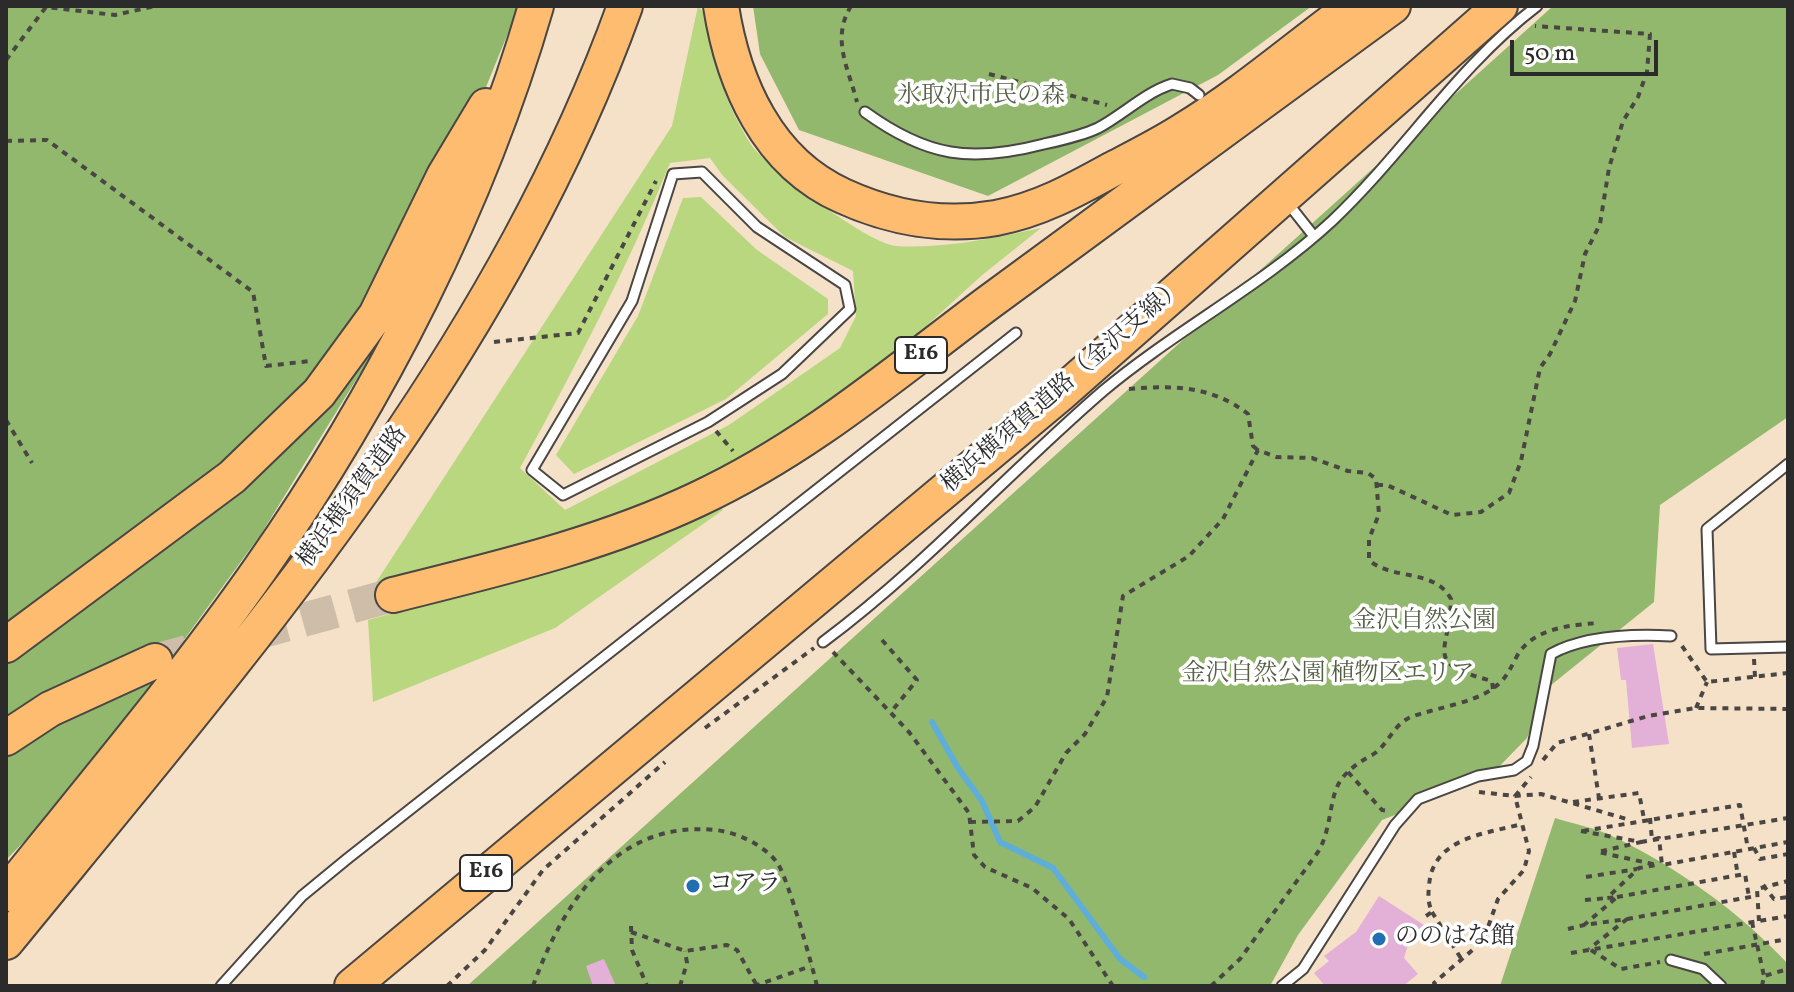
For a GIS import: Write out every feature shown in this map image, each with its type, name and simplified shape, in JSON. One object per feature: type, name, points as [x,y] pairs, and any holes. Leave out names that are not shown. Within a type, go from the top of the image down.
[{"type":"highway","name":"横浜横須賀道路","points":[[6,942],[284,595],[455,354],[519,241],[569,140],[625,6]]},
{"type":"highway","points":[[721,6],[729,53],[752,110],[777,144],[804,172],[831,191],[870,209],[917,220],[962,221],[1031,210],[1171,137],[1353,6]]},
{"type":"highway","name":"E16","points":[[393,595],[561,551],[633,527],[698,500],[766,465],[834,422],[986,305],[1393,6]]},
{"type":"highway","name":"横浜横須賀道路（金沢支線）","points":[[622,761],[1507,15]]},
{"type":"highway","name":"横浜横須賀道路","points":[[6,894],[185,671],[261,568],[324,471],[404,332],[450,234],[491,137],[532,20]]},
{"type":"highway","points":[[6,645],[232,477],[319,393],[376,315],[444,176],[532,20]]},
{"type":"highway","points":[[6,738],[62,703],[155,661]]},
{"type":"highway","name":"E16","points":[[352,986],[622,761]]},
{"type":"highway","name":"E16","points":[[381,986],[622,761]]},
{"type":"lane","points":[[823,642],[883,596],[1104,391],[1292,254],[1331,221],[1507,15],[1537,6]]},
{"type":"lane","points":[[865,112],[892,132],[924,147],[964,156],[1006,152],[1098,128],[1172,84],[1190,88],[1199,95]]},
{"type":"lane","points":[[702,172],[757,227],[845,285],[850,309],[782,374],[708,422],[563,495],[532,470],[632,301],[673,174],[702,172]]},
{"type":"lane","points":[[1294,211],[1313,235]]},
{"type":"lane","points":[[221,986],[302,896],[347,859],[1016,333]]},
{"type":"lane","points":[[1788,464],[1707,529],[1711,649],[1788,647]]},
{"type":"lane","points":[[1282,986],[1303,969],[1406,812],[1418,799],[1478,776],[1514,770],[1527,761],[1533,746],[1551,654],[1566,645],[1643,634],[1671,636]]},
{"type":"lane","points":[[1671,960],[1703,969],[1721,986]]},
{"type":"path","points":[[6,60],[46,7],[115,15],[155,6]]},
{"type":"path","points":[[851,6],[841,23],[840,37],[858,104],[865,112]]},
{"type":"path","points":[[1377,485],[1400,491],[1452,515],[1481,512],[1509,493],[1521,461],[1540,368],[1575,301],[1585,254],[1600,224],[1609,168],[1623,121],[1638,97],[1647,72],[1650,34],[1507,15]]},
{"type":"path","points":[[989,74],[1124,110]]},
{"type":"path","points":[[6,141],[47,140],[253,292],[266,366],[313,361]]},
{"type":"path","points":[[494,342],[578,333],[653,183],[673,174]]},
{"type":"path","points":[[1104,391],[1196,388],[1220,397],[1248,414],[1253,446],[1258,450],[1276,457],[1312,458],[1348,471],[1368,473],[1376,479],[1379,514],[1369,539],[1369,560],[1378,568],[1439,583],[1451,599],[1442,642],[1447,664],[1459,673],[1492,681],[1493,689],[1475,699],[1452,702],[1402,722],[1378,749],[1348,772],[1338,785],[1329,833],[1318,852],[1240,959],[1211,986]]},
{"type":"path","points":[[6,420],[32,463]]},
{"type":"path","points":[[708,422],[735,453]]},
{"type":"path","points":[[969,822],[998,824],[1018,821],[1035,807],[1066,753],[1085,734],[1107,697],[1123,596],[1189,556],[1198,547],[1223,519],[1258,450]]},
{"type":"path","points":[[1671,636],[1707,682]]},
{"type":"path","points":[[882,640],[917,680],[891,712]]},
{"type":"path","points":[[694,736],[823,642],[909,732],[969,813],[974,855],[985,867],[1032,888],[1069,919],[1113,986]]},
{"type":"path","points":[[1707,682],[1788,673]]},
{"type":"path","points":[[1696,708],[1707,682]]},
{"type":"path","points":[[1540,764],[1557,743],[1648,716],[1696,708],[1788,709]]},
{"type":"path","points":[[1589,733],[1599,798]]},
{"type":"path","points":[[447,986],[485,950],[543,870],[673,755]]},
{"type":"path","points":[[1348,772],[1382,810],[1406,812]]},
{"type":"path","points":[[1515,796],[1532,775]]},
{"type":"path","points":[[1570,802],[1639,793],[1652,840]]},
{"type":"path","points":[[1515,796],[1541,794],[1632,821]]},
{"type":"path","points":[[1436,986],[1434,983],[1483,941],[1498,899],[1524,870],[1529,851],[1515,796]]},
{"type":"path","points":[[1641,842],[1581,831],[1740,805],[1751,849],[1760,859],[1788,854]]},
{"type":"path","points":[[1586,877],[1657,865],[1598,852],[1659,838],[1788,818]]},
{"type":"path","points":[[1462,960],[1429,904],[1430,872],[1449,846],[1472,836],[1522,824]]},
{"type":"path","points":[[533,986],[557,926],[572,902],[630,845],[696,828],[721,830],[749,840],[778,864],[817,986]]},
{"type":"path","points":[[1659,838],[1662,865],[1788,842]]},
{"type":"path","points":[[1734,852],[1738,876]]},
{"type":"path","points":[[1607,898],[1639,868]]},
{"type":"path","points":[[1585,900],[1745,874],[1749,897]]},
{"type":"path","points":[[1759,921],[1757,889],[1788,881]]},
{"type":"path","points":[[1763,885],[1774,899],[1788,897]]},
{"type":"path","points":[[1568,929],[1756,896]]},
{"type":"path","points":[[1584,925],[1617,897]]},
{"type":"path","points":[[1426,916],[1432,912]]},
{"type":"path","points":[[1571,953],[1788,916]]},
{"type":"path","points":[[1589,949],[1627,919]]},
{"type":"path","points":[[1752,922],[1764,976],[1762,986]]},
{"type":"path","points":[[647,986],[632,950],[631,929],[685,951],[727,945],[737,950],[755,985],[811,966]]},
{"type":"path","points":[[680,986],[687,963],[685,951]]},
{"type":"path","points":[[1764,976],[1788,969]]},
{"type":"green space","points":[[6,6],[519,6],[388,328],[261,534],[143,696],[38,827],[6,860]]},
{"type":"green space","points":[[698,6],[712,27],[729,103],[752,146],[778,171],[843,220],[896,246],[951,244],[1041,228],[981,276],[817,426],[597,529],[373,587],[672,126]],"holes":[[[710,158],[723,176],[785,237],[853,271],[856,316],[840,348],[729,425],[565,510],[520,468],[600,317],[670,163]]]},
{"type":"green space","name":"氷取沢市民の森","points":[[753,6],[1312,6],[1218,75],[988,196],[799,130],[760,54]]},
{"type":"green space","name":"金沢自然公園","points":[[1553,6],[1788,6],[1788,417],[1660,505],[1654,602],[1545,690],[1527,738],[1487,779],[1382,820],[1298,935],[1270,986],[467,986]]},
{"type":"green space","points":[[701,197],[757,250],[828,299],[828,314],[726,399],[574,474],[556,455],[638,316],[683,198]]},
{"type":"green space","points":[[716,503],[723,510],[555,628],[373,702],[368,620],[523,578]]},
{"type":"green space","points":[[1555,818],[1614,837],[1661,862],[1707,893],[1750,927],[1788,964],[1788,986],[1500,986]]},
{"type":"building","points":[[1653,644],[1669,744],[1632,748],[1626,680],[1621,680],[1617,648]]},
{"type":"building","name":"ののはな館","points":[[1379,896],[1424,925],[1411,935],[1404,958],[1418,974],[1403,986],[1325,986],[1314,973],[1329,961],[1324,956],[1356,932]]},
{"type":"building","points":[[604,959],[616,986],[593,986],[586,966]]},
{"type":"waterway","points":[[932,722],[958,768],[982,801],[1000,842],[1053,868],[1120,959],[1144,977]]},
{"type":"tunnel","points":[[155,661],[393,595]]},
{"type":"place","name":"コアラ","points":[[693,886]]},
{"type":"place","name":"ののはな館","points":[[1379,939]]},
{"type":"park label","name":"金沢自然公園 植物区エリア","points":[[1328,676]]}]
